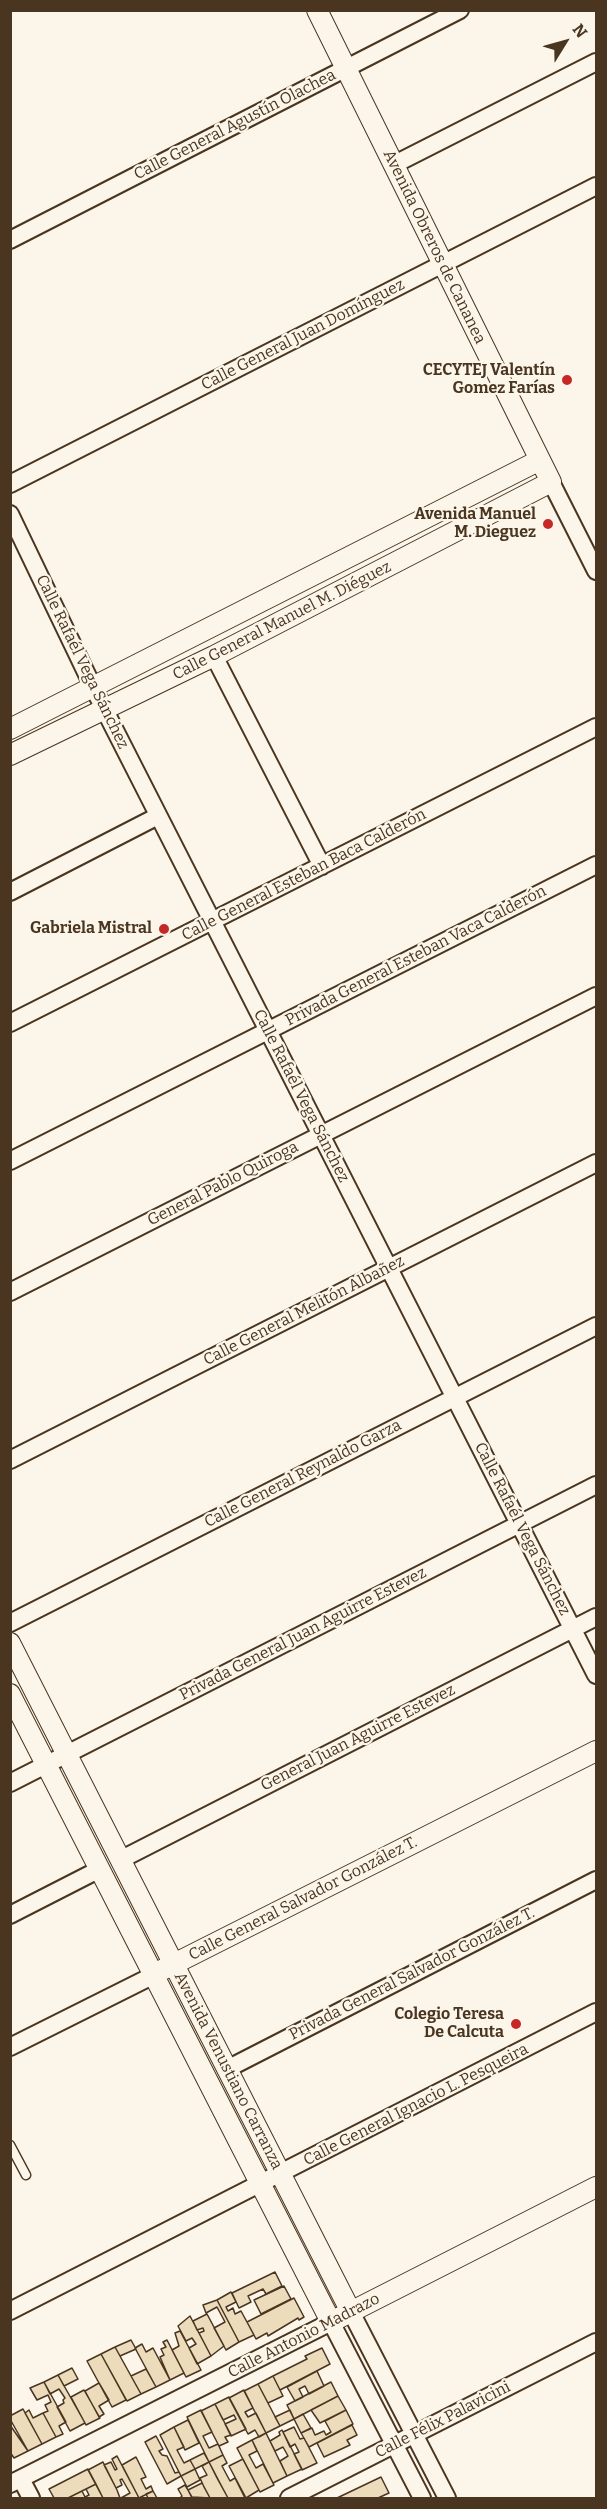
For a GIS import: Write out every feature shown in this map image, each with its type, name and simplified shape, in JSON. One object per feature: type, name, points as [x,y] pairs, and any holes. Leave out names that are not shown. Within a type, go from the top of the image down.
[{"type":"street","name":"Avenida Obreros de Cananea","points":[[317,10],[551,482]]},
{"type":"street","name":"Calle General Agustín Olachea","points":[[10,240],[460,10]]},
{"type":"street","points":[[393,165],[597,62]]},
{"type":"street","name":"Calle General Juan Domínguez","points":[[10,484],[597,186]]},
{"type":"street","name":"Calle General Manuel M. Diéguez","points":[[10,729],[540,460]]},
{"type":"street","points":[[551,482],[597,571]]},
{"type":"street","name":"Calle General Manuel M. Diéguez","points":[[10,755],[214,656],[551,482]]},
{"type":"street","name":"Calle Rafaél Vega Sánchez","points":[[10,514],[158,816],[597,1675]]},
{"type":"street","points":[[214,656],[322,866]]},
{"type":"street","name":"Calle General Esteban Baca Calderón","points":[[10,1023],[597,727]]},
{"type":"street","points":[[10,892],[158,816]]},
{"type":"street","name":"Privada General Esteban Vaca Calderón","points":[[10,1161],[597,865]]},
{"type":"street","name":"General Pablo Quiroga","points":[[10,1292],[597,996]]},
{"type":"street","name":"Calle General Melitón Albañez","points":[[10,1460],[597,1163]]},
{"type":"street","name":"Calle General Reynaldo Garza","points":[[10,1623],[597,1326]]},
{"type":"street","name":"Privada General Juan Aguirre Estevez","points":[[10,1783],[597,1485]]},
{"type":"street","name":"General Juan Aguirre Estevez","points":[[120,1860],[597,1617]]},
{"type":"street","name":"Avenida Venustiano Carranza","points":[[10,1643],[447,2499]]},
{"type":"street","name":"Avenida Venustiano Carranza","points":[[10,1694],[422,2499]]},
{"type":"street","name":"Calle General Salvador González T.","points":[[10,2047],[597,1751]]},
{"type":"street","points":[[10,1915],[100,1869]]},
{"type":"street","name":"Privada General Salvador González T.","points":[[227,2069],[597,1880]]},
{"type":"street","name":"Calle General Ignacio L. Pesqueira","points":[[10,2311],[281,2175],[597,2012]]},
{"type":"street","name":"Calle Antonio Madrazo","points":[[16,2481],[597,2187]]},
{"type":"street","name":"Calle Félix Palavicini","points":[[289,2499],[597,2342]]},
{"type":"street","points":[[16,2481],[31,2499]]},
{"type":"lane","points":[[10,2145],[26,2175]]},
{"type":"building","points":[[275,2272],[282,2286],[266,2294],[263,2289],[248,2296],[251,2302],[239,2308],[232,2293]]},
{"type":"building","points":[[284,2286],[291,2299],[261,2314],[254,2300]]},
{"type":"building","points":[[231,2292],[236,2302],[226,2307],[228,2311],[233,2308],[235,2314],[241,2311],[254,2335],[239,2342],[217,2300]]},
{"type":"building","points":[[294,2298],[304,2317],[299,2320],[298,2318],[268,2336],[267,2333],[256,2339],[247,2322]]},
{"type":"building","points":[[217,2300],[239,2342],[226,2350],[214,2328],[225,2322],[217,2307],[206,2313],[203,2305]]},
{"type":"building","points":[[207,2314],[224,2346],[211,2356],[199,2333],[204,2331],[203,2328],[197,2330],[193,2321]]},
{"type":"building","points":[[190,2316],[211,2356],[197,2364],[189,2348],[196,2344],[192,2338],[186,2341],[178,2326]]},
{"type":"building","points":[[180,2331],[201,2370],[186,2377],[172,2350],[179,2346],[175,2333]]},
{"type":"building","points":[[131,2340],[136,2349],[120,2356],[115,2347]]},
{"type":"building","points":[[167,2340],[184,2373],[170,2380],[160,2357],[164,2355],[161,2349],[166,2347],[163,2342]]},
{"type":"building","points":[[142,2344],[146,2352],[153,2348],[170,2380],[156,2387],[135,2348]]},
{"type":"building","points":[[115,2347],[141,2394],[127,2401],[101,2354]]},
{"type":"building","points":[[322,2348],[330,2364],[280,2390],[273,2376],[307,2359],[305,2356]]},
{"type":"building","points":[[101,2354],[126,2400],[112,2407],[87,2361]]},
{"type":"building","points":[[72,2368],[78,2379],[64,2386],[58,2375]]},
{"type":"building","points":[[146,2369],[156,2387],[141,2394],[131,2376]]},
{"type":"building","points":[[317,2371],[324,2386],[309,2394],[305,2386],[299,2389],[303,2397],[295,2401],[287,2387]]},
{"type":"building","points":[[58,2375],[85,2423],[70,2431],[57,2407],[64,2403],[65,2398],[59,2389],[50,2394],[44,2382]]},
{"type":"building","points":[[273,2376],[283,2396],[268,2403],[258,2384]]},
{"type":"building","points":[[44,2382],[66,2422],[59,2426],[63,2434],[56,2437],[43,2413],[48,2411],[45,2405],[51,2402],[48,2395],[37,2400],[30,2388]]},
{"type":"building","points":[[331,2382],[338,2396],[294,2419],[287,2405]]},
{"type":"building","points":[[99,2383],[109,2400],[99,2406],[104,2414],[99,2417],[85,2391]]},
{"type":"building","points":[[258,2384],[280,2426],[266,2433],[244,2391]]},
{"type":"building","points":[[84,2390],[100,2418],[86,2425],[71,2397]]},
{"type":"building","points":[[244,2390],[253,2408],[245,2412],[248,2417],[256,2413],[266,2433],[259,2437],[255,2430],[248,2434],[229,2398]]},
{"type":"building","points":[[338,2396],[346,2410],[320,2423],[311,2410]]},
{"type":"building","points":[[229,2397],[246,2429],[231,2436],[225,2424],[236,2419],[234,2415],[223,2420],[215,2404]]},
{"type":"building","points":[[215,2404],[231,2435],[225,2437],[228,2442],[219,2446],[201,2411]]},
{"type":"building","points":[[23,2409],[42,2444],[28,2451],[10,2419],[10,2416]]},
{"type":"building","points":[[29,2410],[33,2418],[43,2413],[56,2437],[42,2444],[25,2413]]},
{"type":"building","points":[[201,2410],[212,2432],[203,2436],[209,2448],[218,2444],[223,2455],[209,2462],[187,2417]]},
{"type":"building","points":[[290,2410],[294,2419],[280,2426],[275,2417]]},
{"type":"building","points":[[346,2410],[353,2424],[309,2447],[301,2433],[312,2428],[315,2435],[324,2431],[326,2435],[331,2432],[325,2421]]},
{"type":"building","points":[[303,2414],[311,2428],[301,2433],[294,2419]]},
{"type":"building","points":[[188,2420],[199,2443],[185,2450],[174,2427]]},
{"type":"building","points":[[10,2425],[28,2451],[14,2458],[10,2452]]},
{"type":"building","points":[[352,2425],[357,2435],[347,2440],[350,2445],[324,2457],[317,2443]]},
{"type":"building","points":[[174,2427],[184,2447],[177,2450],[184,2463],[190,2460],[195,2469],[181,2476],[160,2435]]},
{"type":"building","points":[[294,2427],[300,2439],[304,2438],[317,2463],[302,2470],[294,2454],[299,2452],[295,2444],[290,2447],[283,2432]]},
{"type":"building","points":[[282,2430],[302,2469],[287,2476],[280,2461],[288,2456],[283,2447],[275,2451],[270,2441],[280,2435],[279,2432]]},
{"type":"building","points":[[266,2433],[287,2476],[273,2483],[252,2440]]},
{"type":"building","points":[[156,2436],[163,2449],[159,2451],[162,2455],[167,2456],[175,2473],[179,2472],[181,2476],[167,2484],[145,2442]]},
{"type":"building","points":[[252,2440],[257,2451],[249,2455],[256,2468],[263,2464],[274,2485],[260,2492],[237,2448]]},
{"type":"building","points":[[204,2453],[209,2462],[195,2469],[190,2460]]},
{"type":"building","points":[[223,2455],[227,2463],[222,2466],[230,2481],[235,2478],[245,2498],[228,2498],[217,2478],[209,2462]]},
{"type":"building","points":[[117,2456],[139,2498],[121,2498],[130,2493],[122,2479],[120,2480],[122,2485],[116,2488],[104,2465],[111,2462],[115,2470],[117,2469],[112,2459]]},
{"type":"building","points":[[136,2457],[146,2477],[141,2479],[146,2489],[151,2486],[153,2491],[139,2498],[122,2465]]},
{"type":"building","points":[[243,2459],[259,2490],[246,2498],[229,2466]]},
{"type":"building","points":[[103,2462],[120,2498],[103,2498],[88,2470]]},
{"type":"building","points":[[209,2462],[228,2498],[210,2498],[204,2487],[200,2478],[207,2475],[202,2466]]},
{"type":"building","points":[[88,2469],[96,2484],[68,2498],[54,2498],[49,2489]]},
{"type":"building","points":[[195,2469],[200,2480],[187,2487],[181,2476]]},
{"type":"building","points":[[381,2477],[389,2493],[378,2498],[337,2498]]},
{"type":"building","points":[[202,2483],[210,2498],[192,2497],[188,2490]]},
{"type":"building","points":[[96,2484],[103,2498],[68,2498],[82,2491],[85,2497],[89,2495],[86,2489]]},
{"type":"building","points":[[185,2485],[192,2498],[180,2498],[182,2496],[178,2489]]},
{"type":"building","points":[[153,2491],[157,2498],[148,2498],[146,2494]]},
{"type":"place","name":"CECYTEJ Valentín Gomez Farías","points":[[567,380]]},
{"type":"place","name":"Avenida Manuel M. Dieguez","points":[[548,524]]},
{"type":"place","name":"Gabriela Mistral","points":[[164,929]]},
{"type":"place","name":"Colegio Teresa De Calcuta","points":[[516,2024]]}]
